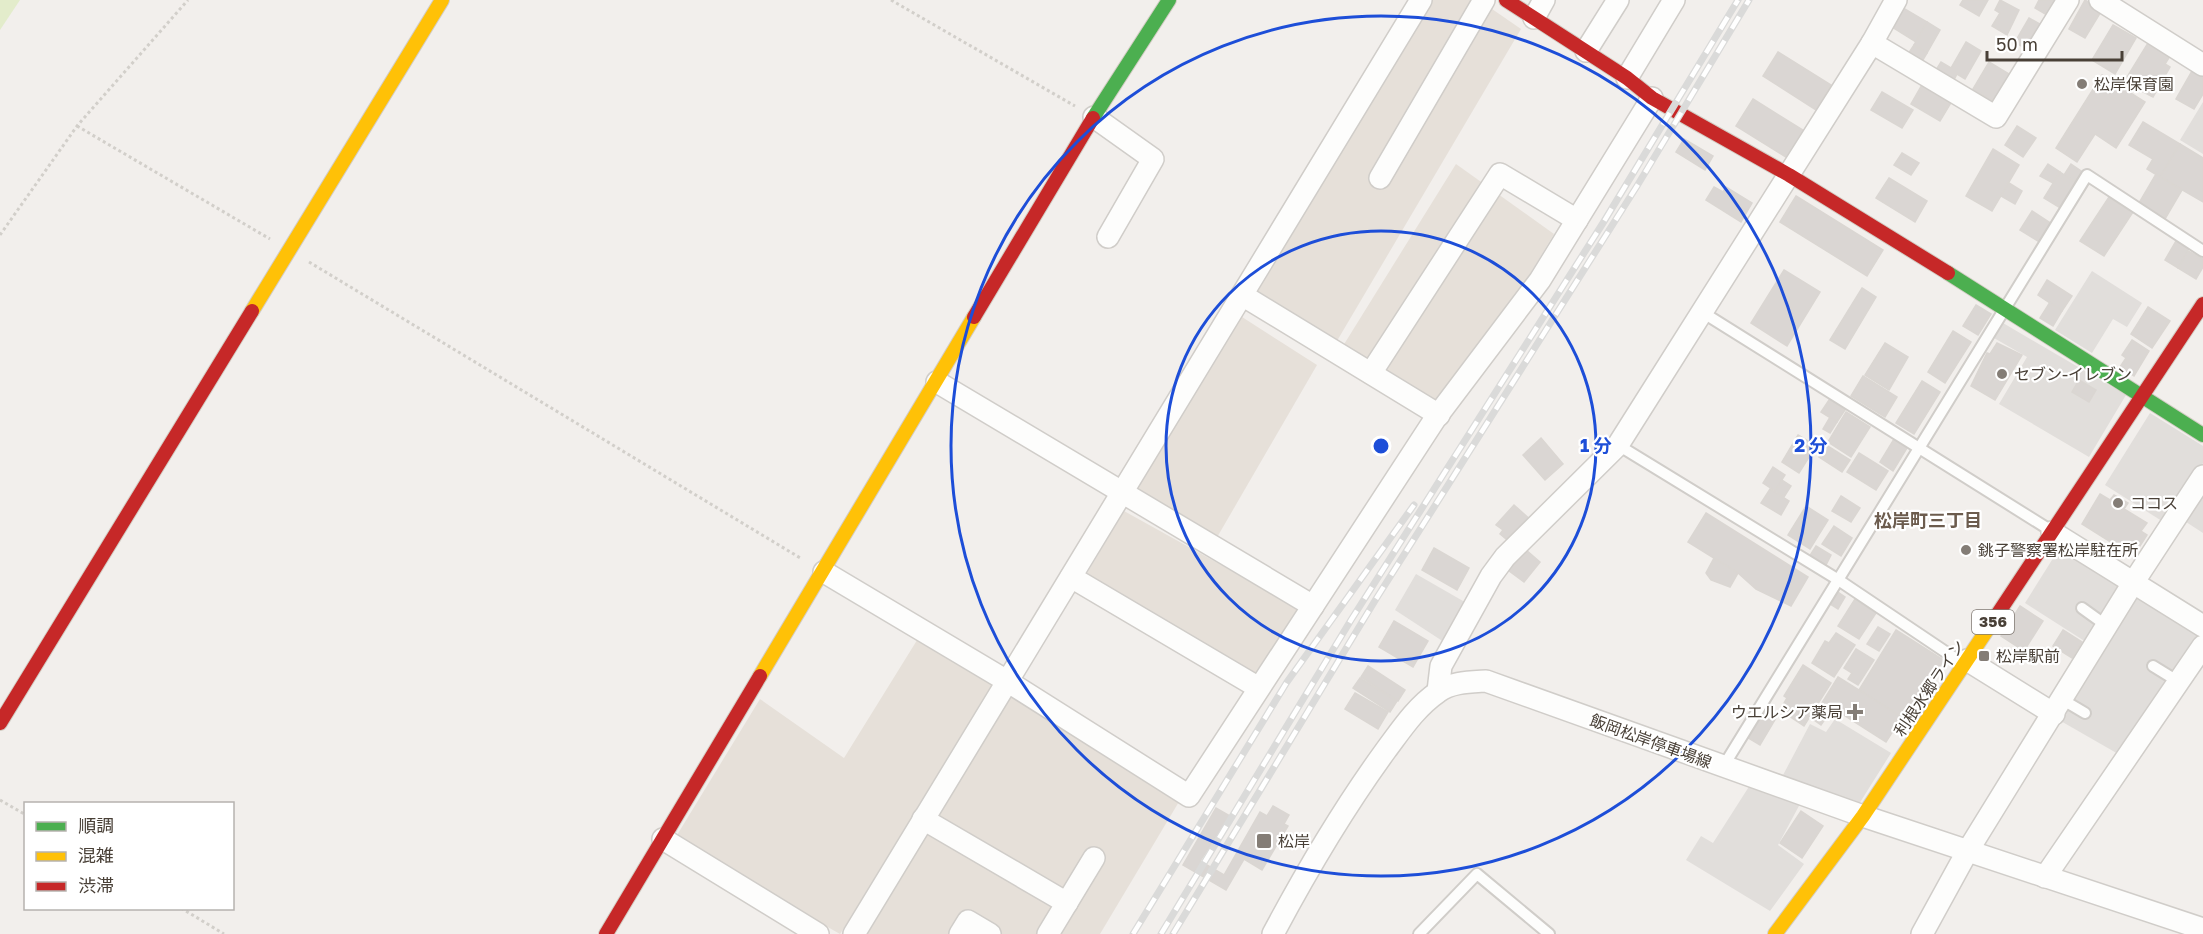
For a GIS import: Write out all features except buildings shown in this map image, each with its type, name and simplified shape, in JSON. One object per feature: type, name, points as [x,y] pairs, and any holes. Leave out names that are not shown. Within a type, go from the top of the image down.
[{"type":"main road","points":[[0,723],[442,0]]},
{"type":"main road","points":[[606,934],[1094,117],[1169,0]]},
{"type":"main road","points":[[1506,0],[1539,9],[1586,51],[1628,78],[1652,98],[1789,175],[2005,308],[2203,435]]},
{"type":"main road","name":"利根水郷ライン","points":[[1775,934],[1863,816],[2203,304]]},
{"type":"street","points":[[854,934],[1421,0]]},
{"type":"street","points":[[1380,178],[1484,0]]},
{"type":"street","points":[[1586,51],[1618,0]]},
{"type":"street","points":[[1628,78],[1674,0]]},
{"type":"street","points":[[1273,934],[1314,856],[1371,771],[1413,714],[1438,691],[1441,666],[1491,576],[1505,557],[1618,445],[1872,43],[1896,0]]},
{"type":"street","points":[[1872,43],[1996,117],[2068,0]]},
{"type":"street","points":[[2100,0],[2203,65]]},
{"type":"street","points":[[824,572],[1007,681],[1189,796],[1438,415],[1540,280],[1652,98]]},
{"type":"street","points":[[1094,117],[1153,159],[1108,237]]},
{"type":"street","points":[[1371,373],[1500,174],[1577,220]]},
{"type":"street","points":[[1242,295],[1438,415]]},
{"type":"street","points":[[937,382],[1313,606]]},
{"type":"street","points":[[1922,934],[1967,852],[2059,707],[2133,583],[2203,476]]},
{"type":"street","points":[[2052,532],[2203,626]]},
{"type":"street","points":[[1071,577],[1259,688]]},
{"type":"street","points":[[2045,877],[2203,646]]},
{"type":"street","points":[[1966,663],[2059,707]]},
{"type":"street","name":"飯岡松岸停車場線","points":[[1438,691],[1453,685],[1486,681],[1967,852],[2201,924]]},
{"type":"street","points":[[924,819],[1067,903]]},
{"type":"street","points":[[663,839],[818,934]]},
{"type":"street","points":[[1048,934],[1094,858]]},
{"type":"street","points":[[960,934],[968,921],[990,934]]},
{"type":"lane","points":[[1723,767],[2087,175],[2203,251]]},
{"type":"lane","points":[[1702,312],[2052,532]]},
{"type":"lane","points":[[1618,445],[1837,579],[1966,663]]},
{"type":"lane","points":[[2082,608],[2107,626]]},
{"type":"lane","points":[[2153,666],[2179,681]]},
{"type":"lane","points":[[2059,707],[2085,713]]},
{"type":"lane","points":[[1419,934],[1477,874],[1550,934]]},
{"type":"path","points":[[0,235],[77,126],[188,0]]},
{"type":"path","points":[[891,0],[1094,117]]},
{"type":"path","points":[[77,126],[290,250],[824,572]]},
{"type":"path","points":[[0,800],[24,814]]},
{"type":"path","points":[[183,910],[224,934]]},
{"type":"shaded area","points":[[1428,0],[1479,0],[1521,29],[1334,346],[1253,299]]},
{"type":"shaded area","points":[[2203,102],[2203,154],[2180,140]]},
{"type":"shaded area","points":[[1456,164],[1554,234],[1515,299],[1439,405],[1338,354]]},
{"type":"shaded area","points":[[2092,271],[2142,303],[2127,327],[2113,319],[2092,353],[2055,330]]},
{"type":"shaded area","points":[[1242,317],[1317,365],[1212,546],[1126,495]]},
{"type":"shaded area","points":[[2003,323],[2126,395],[2089,457],[1999,404],[2027,357],[1994,338]]},
{"type":"shaded area","points":[[2150,413],[2203,446],[2203,463],[2165,523],[2105,485]]},
{"type":"shaded area","points":[[2203,488],[2203,533],[2183,520]]},
{"type":"shaded area","points":[[1124,511],[1302,610],[1255,682],[1083,580]]},
{"type":"shaded area","points":[[2062,544],[2123,583],[2086,642],[2025,603]]},
{"type":"shaded area","points":[[1416,574],[1470,605],[1447,644],[1395,610]]},
{"type":"shaded area","points":[[2136,593],[2203,633],[2120,755],[2059,720]]},
{"type":"shaded area","points":[[919,637],[992,679],[997,689],[840,934],[674,840],[760,699],[844,758]]},
{"type":"shaded area","points":[[1010,689],[1183,795],[1100,934],[866,934]]},
{"type":"shaded area","points":[[1835,719],[1891,753],[1859,804],[1782,777],[1810,724],[1826,732]]},
{"type":"shaded area","points":[[1750,785],[1800,804],[1778,845],[1804,864],[1770,911],[1686,860],[1701,836],[1713,843]]},
{"type":"green space","points":[[0,0],[20,0],[0,30]]},
{"type":"railway","points":[[1161,934],[1351,620],[1603,223],[1738,0]]},
{"type":"railway","points":[[1173,934],[1376,599],[1637,186],[1749,0]]},
{"type":"railway","points":[[1133,934],[1287,682],[1414,505]]},
{"type":"traffic: fast","points":[[1093,118],[1169,0]]},
{"type":"traffic: fast","points":[[1948,273],[2203,435]]},
{"type":"traffic: slow","points":[[252,311],[442,0]]},
{"type":"traffic: slow","points":[[760,676],[974,317]]},
{"type":"traffic: slow","points":[[1775,934],[1863,816],[1993,621]]},
{"type":"traffic: jam","points":[[1506,0],[1627,78],[1652,98],[1789,175],[1948,273]]},
{"type":"traffic: jam","points":[[974,317],[1093,118]]},
{"type":"traffic: jam","points":[[1993,621],[2203,304]]},
{"type":"traffic: jam","points":[[0,723],[252,311]]},
{"type":"traffic: jam","points":[[606,934],[760,676]]},
{"type":"place","name":"松岸保育園","points":[[2082,84]]},
{"type":"place","name":"セブン-イレブン","points":[[2002,374]]},
{"type":"place","name":"ココス","points":[[2118,503]]},
{"type":"place","name":"銚子警察署松岸駐在所","points":[[1966,550]]},
{"type":"place","name":"松岸駅前","points":[[1984,656]]},
{"type":"place","name":"ウエルシア薬局","points":[[1855,712]]},
{"type":"place","name":"松岸","points":[[1264,841]]},
{"type":"district","name":"松岸町三丁目","points":[[1928,521]]}]
